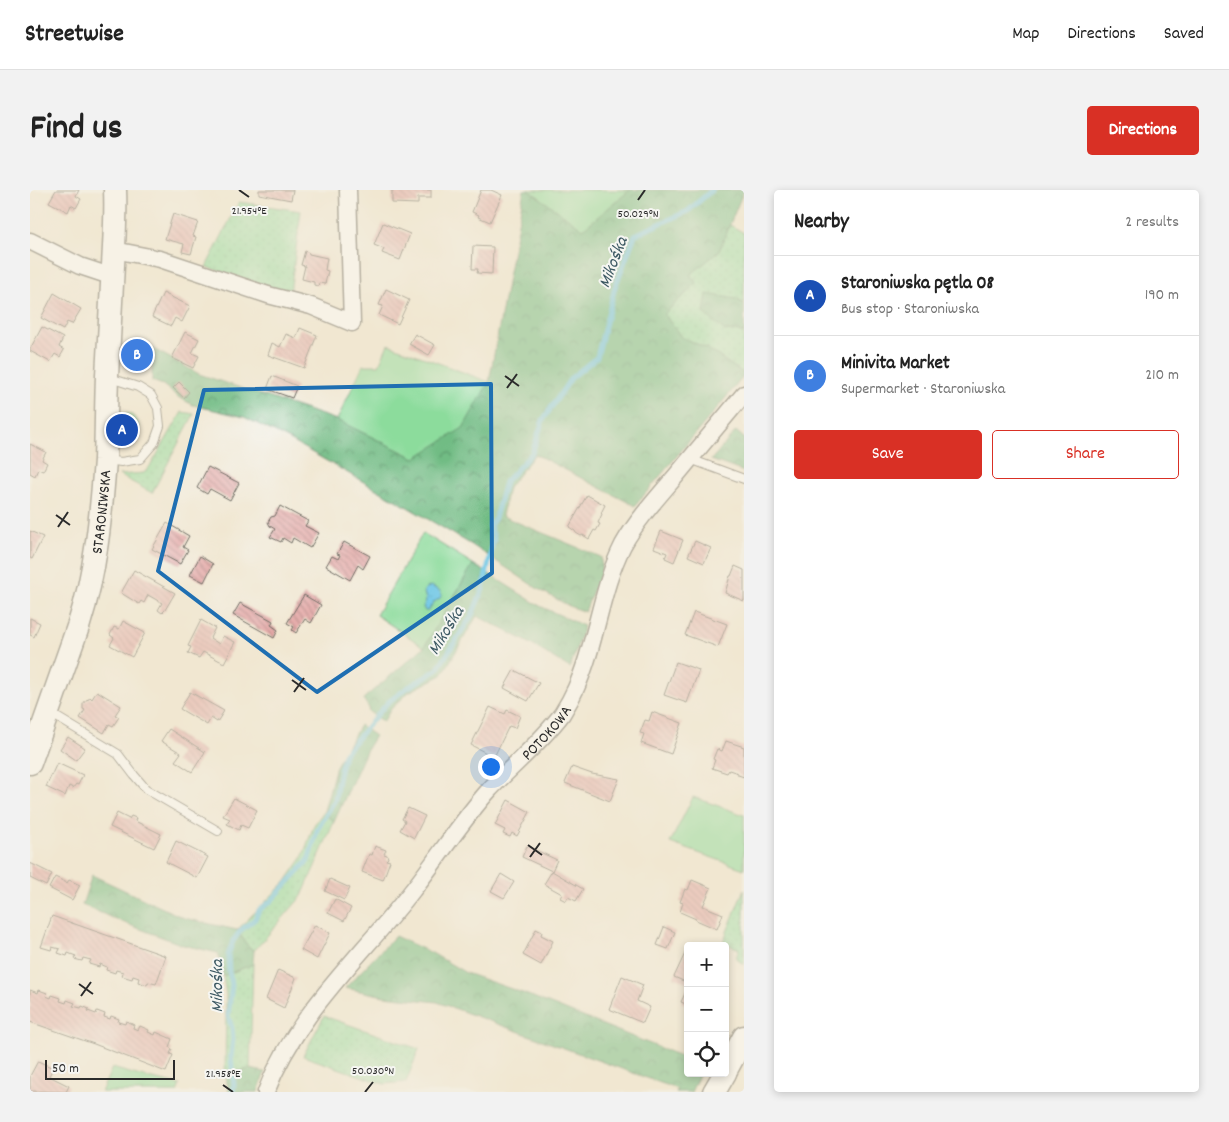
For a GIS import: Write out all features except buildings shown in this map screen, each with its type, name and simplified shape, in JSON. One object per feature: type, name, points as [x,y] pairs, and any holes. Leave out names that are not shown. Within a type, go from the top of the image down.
[{"type":"street","name":"STARONIWSKA","points":[[30,763],[34,737],[48,712],[84,607],[94,566],[104,459],[116,205],[115,190]]},
{"type":"street","points":[[114,250],[160,259],[268,295],[311,306],[352,323],[348,190]]},
{"type":"street","points":[[30,241],[80,266],[113,277]]},
{"type":"street","name":"POTOKOWA","points":[[266,1092],[285,1051],[319,1001],[411,892],[472,811],[563,713],[582,674],[602,600],[612,570],[624,545],[643,517],[744,394]]},
{"type":"street","points":[[714,1092],[732,1067],[744,1036]]},
{"type":"lane","points":[[104,459],[121,462],[140,459],[154,443],[160,426],[158,408],[151,395],[138,387],[107,377]]},
{"type":"lane","points":[[690,459],[744,479]]},
{"type":"lane","points":[[48,712],[118,754],[146,789],[218,831]]},
{"type":"highlighted area","points":[[491,384],[492,573],[317,692],[158,571],[204,390]]},
{"type":"green space","points":[[524,190],[529,190],[583,229],[630,190],[744,190],[719,251],[690,275],[697,283],[664,314],[681,337],[708,349],[744,374],[744,376],[635,506],[535,454],[508,488],[502,516],[601,557],[602,583],[594,588],[585,612],[571,607],[538,589],[472,545],[288,439],[244,417],[193,405],[178,397],[163,385],[152,381],[152,348],[199,374],[337,420],[415,458],[489,382]]},
{"type":"green space","points":[[529,190],[630,190],[583,229]]},
{"type":"green space","points":[[239,202],[301,211],[290,293],[206,267]]},
{"type":"green space","points":[[730,225],[744,233],[744,304],[736,299],[725,331],[744,332],[744,374],[708,349],[681,337],[664,314],[697,283],[690,275],[719,251]]},
{"type":"green space","points":[[707,294],[736,299],[744,304],[744,332],[725,331],[704,313]]},
{"type":"green space","points":[[388,344],[489,382],[463,428],[415,458],[337,420],[363,365],[379,365]]},
{"type":"green space","points":[[182,412],[194,414],[152,493],[119,475],[144,473],[151,465]]},
{"type":"green space","points":[[125,413],[132,415],[140,426],[135,443],[127,449],[123,447]]},
{"type":"green space","points":[[736,431],[744,438],[744,472],[711,460]]},
{"type":"green space","points":[[423,533],[473,564],[424,647],[376,615]]},
{"type":"green space","points":[[473,564],[540,606],[584,626],[570,668],[524,640],[477,616],[442,675],[409,692],[391,709],[383,722],[368,711],[369,708],[363,699],[424,647]]},
{"type":"green space","points":[[360,725],[375,736],[368,747],[334,822],[324,811],[336,766]]},
{"type":"green space","points":[[693,797],[744,815],[744,869],[670,843]]},
{"type":"green space","points":[[324,811],[334,822],[302,896],[254,951],[247,945],[237,930],[286,881],[302,858],[314,825]]},
{"type":"green space","points":[[92,875],[184,918],[237,930],[247,945],[254,951],[253,964],[223,976],[218,953],[183,945],[82,905]]},
{"type":"green space","points":[[744,889],[744,965],[736,958],[739,949],[729,945],[729,942],[723,942]]},
{"type":"green space","points":[[395,936],[432,953],[466,973],[523,993],[684,1057],[684,1077],[698,1077],[691,1092],[676,1092],[677,1089],[437,1002],[384,996],[345,988]]},
{"type":"green space","points":[[253,964],[250,1069],[225,1074],[226,995],[223,976]]},
{"type":"green space","points":[[324,1016],[419,1049],[406,1082],[384,1084],[303,1056]]},
{"type":"green space","points":[[112,1068],[180,1085],[177,1092],[101,1092]]},
{"type":"green space","points":[[250,1069],[265,1072],[258,1092],[229,1092],[225,1074]]},
{"type":"water","points":[[431,586],[440,591],[442,595],[433,603],[428,611],[425,611],[423,607],[426,600],[424,591]]},
{"type":"waterway","name":"Mikośka","points":[[233,1092],[231,1057],[233,1039],[228,1016],[232,984],[228,955],[233,941],[241,930],[255,919],[259,910],[271,901],[308,861],[318,828],[335,800],[344,754],[388,702],[437,670],[472,615],[483,589],[494,538],[490,526],[495,518],[505,482],[532,453],[543,420],[571,378],[597,357],[615,287],[635,235],[688,211],[712,190]]},
{"type":"place","name":"Minivita Market","points":[[137,355]]},
{"type":"place","name":"Staroniwska pętla 08","points":[[122,430]]}]
